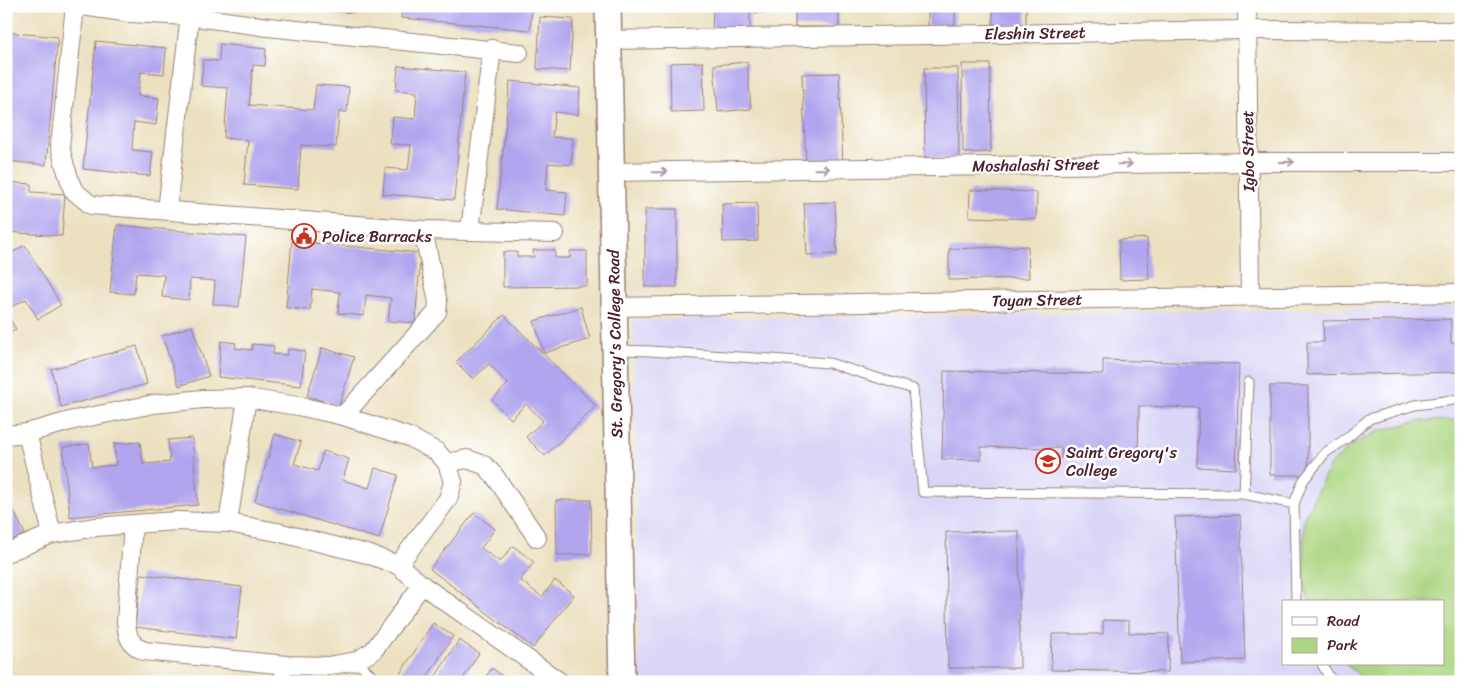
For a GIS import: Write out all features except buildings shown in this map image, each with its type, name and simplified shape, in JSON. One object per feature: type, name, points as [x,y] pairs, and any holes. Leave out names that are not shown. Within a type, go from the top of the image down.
[{"type":"street","points":[[75,6],[60,146],[73,190],[91,205],[423,230],[555,233]]},
{"type":"street","points":[[82,6],[130,12],[190,11],[268,27],[519,53]]},
{"type":"street","name":"St. Gregory's College Road","points":[[608,6],[622,682]]},
{"type":"street","name":"Igbo Street","points":[[1247,6],[1250,296]]},
{"type":"street","points":[[167,210],[190,11]]},
{"type":"street","name":"Eleshin Street","points":[[608,40],[1247,30],[1461,30]]},
{"type":"street","points":[[470,231],[492,49]]},
{"type":"street","name":"Moshalashi Street","points":[[611,172],[1249,162],[1461,162]]},
{"type":"street","points":[[343,416],[437,312],[438,302],[423,230]]},
{"type":"street","name":"Toyan Street","points":[[614,307],[1461,293]]},
{"type":"street","points":[[6,435],[27,433],[74,420],[154,404],[202,398],[247,398],[343,416],[409,437],[437,452],[446,463],[453,482],[448,499],[398,565]]},
{"type":"street","points":[[228,523],[247,398]]},
{"type":"street","points":[[27,433],[52,534]]},
{"type":"street","points":[[446,463],[467,460],[484,464],[494,475],[537,538]]},
{"type":"street","points":[[6,553],[52,534],[96,527],[133,524],[177,521],[228,523],[277,532],[367,554],[398,565],[560,682]]},
{"type":"street","points":[[133,524],[126,621],[127,635],[135,647],[144,651],[287,665],[328,666],[356,660],[373,651],[422,584]]},
{"type":"lane","points":[[615,350],[829,363],[913,389],[923,492],[1244,494],[1294,504]]},
{"type":"lane","points":[[1244,494],[1249,382]]},
{"type":"lane","points":[[1296,600],[1294,504],[1303,481],[1325,452],[1347,438],[1368,419],[1415,405],[1461,399]]},
{"type":"lane","points":[[356,660],[379,682]]},
{"type":"lane","points":[[275,682],[287,665]]},
{"type":"lane","points":[[1323,666],[1332,682]]},
{"type":"shaded area","name":"Saint Gregory's College","points":[[1461,307],[1461,682],[639,682],[633,320]]},
{"type":"green space","points":[[1461,420],[1461,682],[1368,682],[1348,666],[1444,666],[1444,600],[1308,600],[1305,586],[1303,558],[1304,518],[1330,465],[1352,445],[1379,431],[1418,421]]},
{"type":"place","name":"Police Barracks","points":[[304,236]]},
{"type":"place","name":"Saint Gregory's College","points":[[1048,461]]}]
